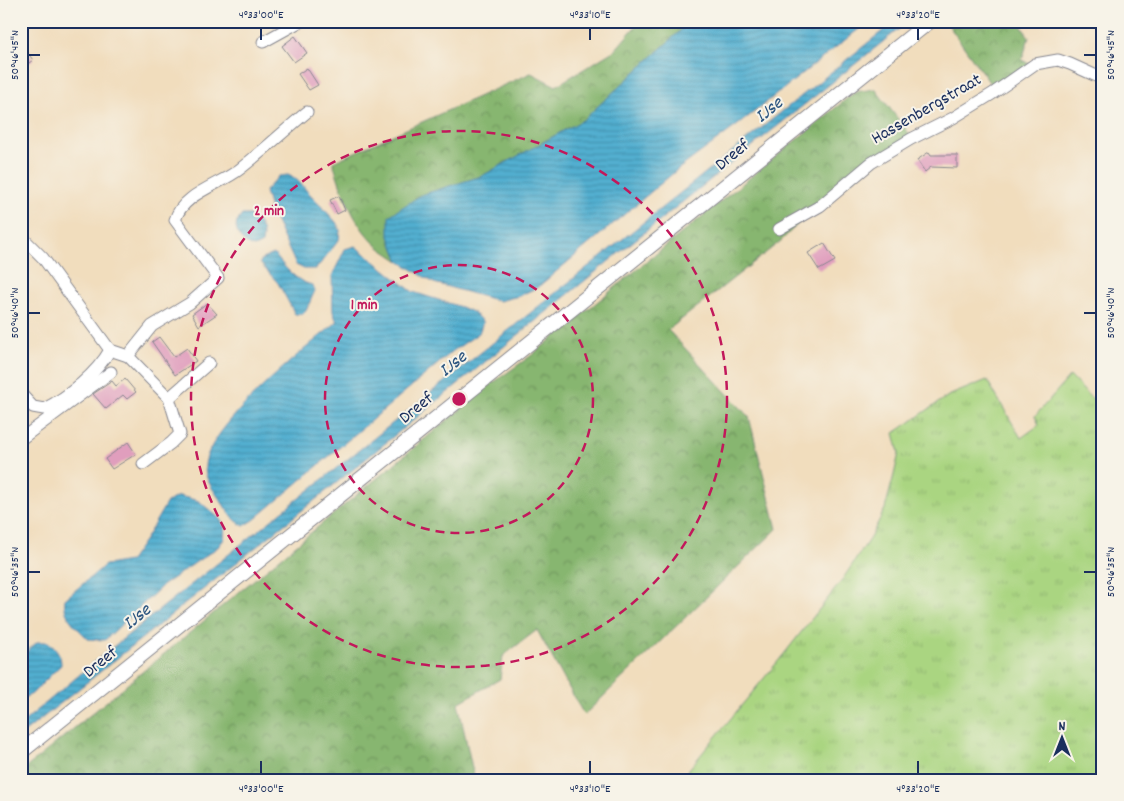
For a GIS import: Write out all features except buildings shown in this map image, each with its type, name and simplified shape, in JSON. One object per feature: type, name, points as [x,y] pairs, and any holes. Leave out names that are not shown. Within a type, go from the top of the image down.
[{"type":"main road","name":"Dreef","points":[[21,752],[930,21]]},
{"type":"street","points":[[263,42],[301,21]]},
{"type":"street","name":"Hassenbergstraat","points":[[780,229],[820,206],[871,163],[911,139],[953,118],[1035,64],[1058,60],[1103,79]]},
{"type":"street","points":[[128,356],[152,326],[190,303],[218,278],[175,220],[177,214],[193,197],[239,170],[307,112]]},
{"type":"street","points":[[21,236],[43,258],[110,350],[128,356],[162,393],[169,398],[180,434],[143,464]]},
{"type":"street","points":[[21,394],[33,406],[44,409],[59,401],[103,364],[110,350]]},
{"type":"street","points":[[169,398],[209,363]]},
{"type":"street","points":[[21,439],[71,404],[111,372]]},
{"type":"green space","points":[[640,21],[691,21],[583,120],[482,176],[421,195],[389,236],[399,261],[380,248],[363,230],[345,197],[333,162],[531,73],[556,86],[615,50]]},
{"type":"green space","points":[[954,21],[1018,21],[1029,37],[1022,60],[1029,64],[994,89],[949,26]]},
{"type":"green space","points":[[875,89],[911,136],[811,210],[782,240],[668,330],[749,417],[777,529],[584,715],[537,630],[503,656],[500,679],[458,703],[474,777],[472,780],[21,780],[21,772],[490,385],[532,355],[855,92]]},
{"type":"green space","points":[[1070,376],[1089,396],[1103,405],[1103,780],[680,780],[840,583],[870,538],[885,509],[894,475],[899,453],[894,433],[948,396],[987,380],[1021,438],[1039,425],[1035,416]]},
{"type":"water","points":[[691,21],[869,21],[739,124],[677,170],[538,287],[519,296],[499,301],[434,283],[399,261],[389,236],[389,216],[421,195],[482,176],[583,120]]},
{"type":"water","points":[[895,21],[909,21],[21,735],[21,724],[103,655]]},
{"type":"water","points":[[288,175],[296,179],[336,222],[340,230],[339,240],[316,269],[304,269],[296,265],[270,209],[265,191],[279,176]]},
{"type":"water","points":[[242,215],[251,215],[259,224],[263,234],[262,243],[254,247],[247,244],[238,234],[236,226]]},
{"type":"water","points":[[355,246],[413,292],[474,313],[483,322],[479,333],[453,351],[254,520],[244,526],[230,514],[208,479],[205,467],[209,451],[221,431],[260,389],[337,322],[333,312],[332,276],[345,249]]},
{"type":"water","points":[[274,254],[291,273],[300,280],[312,285],[315,291],[303,314],[295,314],[278,283],[260,263],[262,259]]},
{"type":"water","points":[[179,496],[199,501],[220,519],[225,528],[224,539],[218,547],[163,585],[105,640],[88,639],[68,616],[65,599],[105,565],[130,561],[167,502]]},
{"type":"water","points":[[37,642],[48,642],[54,647],[58,652],[61,665],[32,694],[21,699],[21,657]]},
{"type":"water label","name":"IJse","points":[[770,111]]},
{"type":"water label","name":"IJse","points":[[454,365]]},
{"type":"water label","name":"IJse","points":[[138,618]]}]
